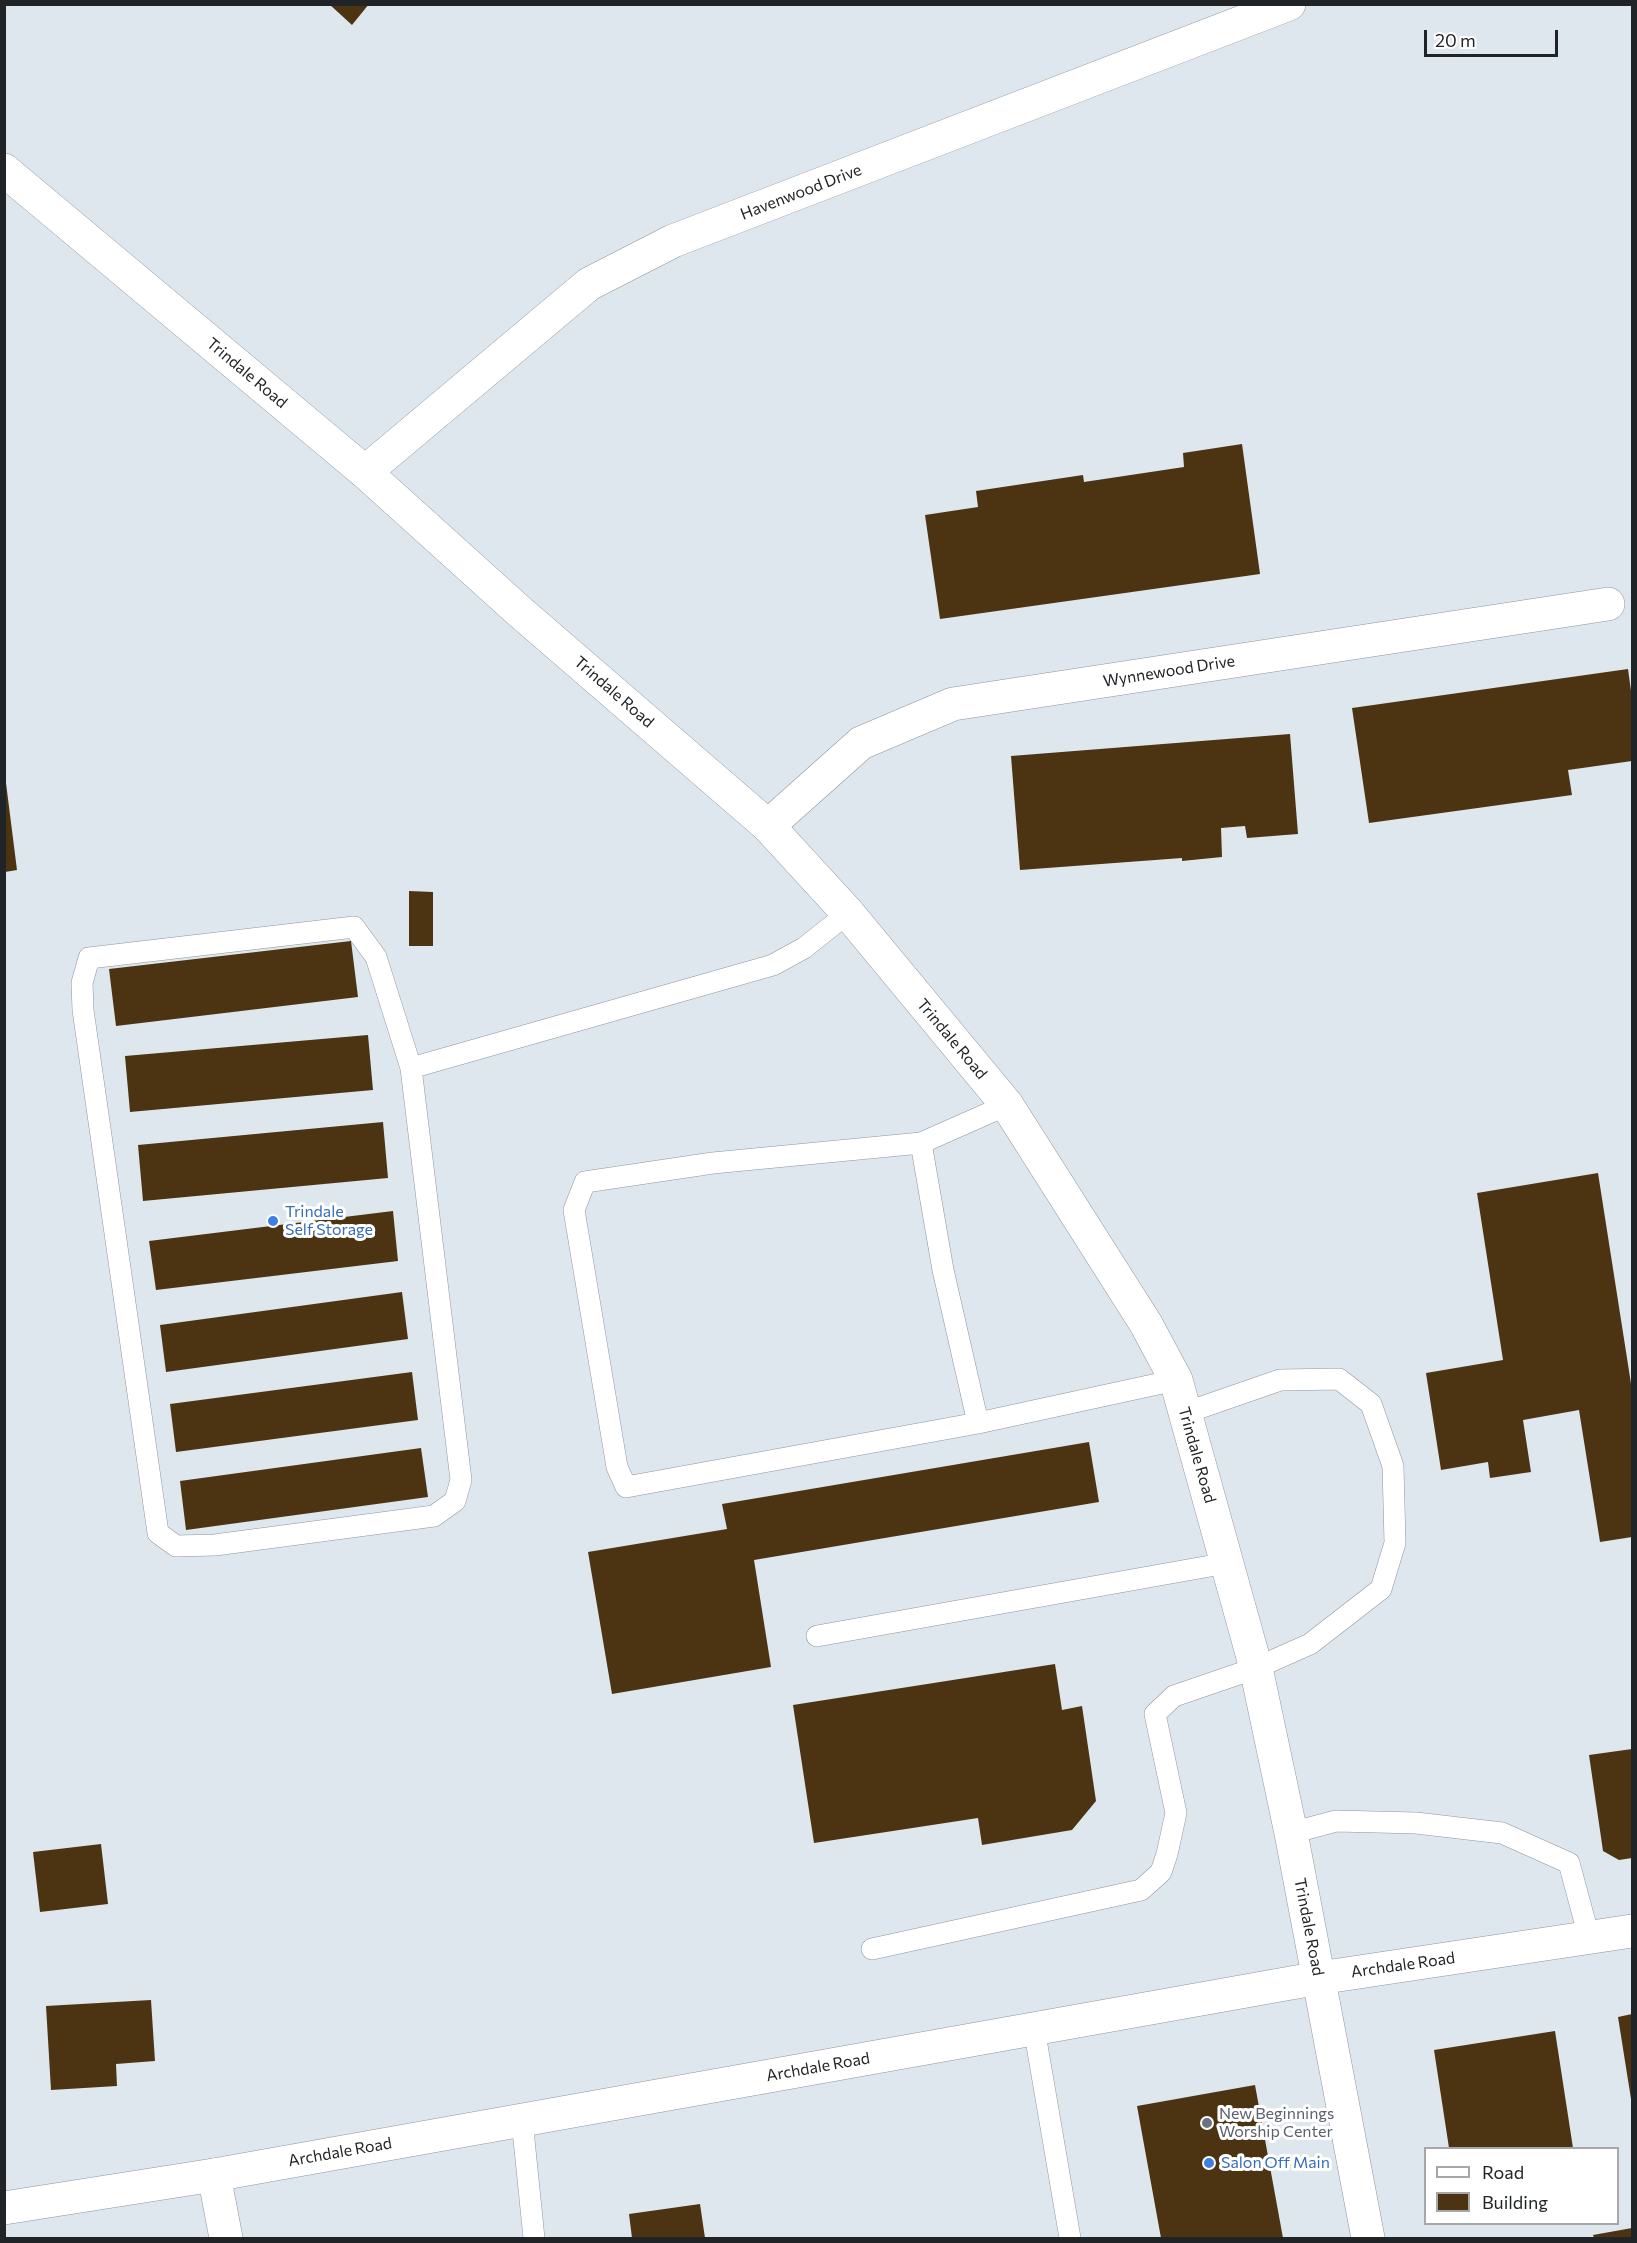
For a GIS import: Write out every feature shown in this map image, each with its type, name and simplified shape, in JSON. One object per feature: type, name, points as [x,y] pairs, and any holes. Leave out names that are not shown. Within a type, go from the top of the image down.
[{"type":"main road","name":"Havenwood Drive","points":[[365,472],[589,284],[673,241],[1231,15],[1289,4]]},
{"type":"main road","name":"Trindale Road","points":[[4,170],[365,472],[519,611],[768,826],[848,913],[1007,1106],[1146,1324],[1176,1380],[1256,1668],[1292,1833],[1368,2238]]},
{"type":"main road","name":"Wynnewood Drive","points":[[768,826],[861,743],[953,704],[1608,604]]},
{"type":"main road","name":"Archdale Road","points":[[4,2208],[214,2175],[1319,1978],[1632,1931]]},
{"type":"main road","points":[[214,2175],[226,2238]]},
{"type":"lane","points":[[411,1068],[773,965],[804,948],[848,913]]},
{"type":"lane","points":[[354,927],[376,957],[411,1068],[461,1480],[455,1501],[434,1516],[215,1545],[176,1546],[158,1533],[83,1010],[82,983],[90,958],[354,927]]},
{"type":"lane","points":[[1007,1106],[921,1143],[713,1163],[585,1182],[574,1210],[617,1467],[626,1487],[978,1423],[1176,1380]]},
{"type":"lane","points":[[921,1143],[943,1270],[978,1423]]},
{"type":"lane","points":[[872,1949],[1140,1890],[1161,1872],[1176,1813],[1155,1713],[1174,1696],[1256,1668],[1310,1644],[1381,1589],[1395,1543],[1393,1466],[1371,1404],[1339,1378],[1280,1380],[1185,1413]]},
{"type":"lane","points":[[818,1636],[1227,1563]]},
{"type":"lane","points":[[1292,1833],[1336,1821],[1416,1823],[1502,1833],[1569,1863],[1589,1937]]},
{"type":"lane","points":[[1034,2028],[1070,2238]]},
{"type":"lane","points":[[522,2120],[534,2238]]},
{"type":"building","points":[[329,4],[369,4],[352,25]]},
{"type":"building","points":[[1242,444],[1260,574],[940,619],[925,515],[978,507],[976,491],[1083,475],[1084,482],[1184,467],[1183,453]]},
{"type":"building","points":[[1628,669],[1632,698],[1632,761],[1568,770],[1572,795],[1369,823],[1352,708]]},
{"type":"building","points":[[1290,734],[1298,834],[1247,838],[1245,826],[1221,828],[1222,857],[1020,870],[1011,756]]},
{"type":"building","points":[[5,784],[17,870],[5,872]]},
{"type":"building","points":[[409,891],[433,892],[433,946],[409,946]]},
{"type":"building","points":[[351,941],[358,997],[116,1026],[109,969]]},
{"type":"building","points":[[368,1035],[373,1090],[130,1112],[125,1056]]},
{"type":"building","points":[[383,1122],[388,1178],[143,1201],[138,1145]]},
{"type":"building","points":[[1598,1173],[1632,1390],[1632,1537],[1600,1542],[1579,1410],[1523,1420],[1531,1472],[1490,1478],[1488,1462],[1441,1470],[1426,1373],[1503,1360],[1477,1193]]},
{"type":"building","points":[[393,1211],[398,1261],[156,1290],[149,1241]]},
{"type":"building","points":[[402,1292],[408,1339],[166,1372],[160,1325]]},
{"type":"building","points":[[412,1372],[418,1420],[176,1452],[170,1404]]},
{"type":"building","points":[[1089,1442],[1099,1502],[754,1560],[771,1667],[612,1694],[588,1552],[727,1529],[722,1504]]},
{"type":"building","points":[[421,1448],[428,1497],[186,1530],[180,1481]]},
{"type":"building","points":[[1055,1664],[1062,1710],[1082,1706],[1096,1801],[1072,1830],[982,1845],[978,1818],[814,1843],[793,1705]]},
{"type":"building","points":[[1632,1749],[1632,1858],[1619,1860],[1603,1851],[1589,1755]]},
{"type":"building","points":[[101,1844],[108,1904],[40,1912],[33,1852]]},
{"type":"building","points":[[151,2000],[155,2061],[116,2064],[117,2086],[51,2090],[46,2006]]},
{"type":"building","points":[[1632,2014],[1632,2099],[1631,2099],[1618,2017]]},
{"type":"building","points":[[1555,2031],[1573,2147],[1449,2147],[1434,2050]]},
{"type":"building","points":[[1255,2085],[1283,2238],[1161,2238],[1137,2106]]},
{"type":"building","points":[[700,2204],[705,2238],[632,2238],[629,2214]]},
{"type":"building","points":[[1632,2228],[1632,2238],[1594,2238],[1593,2235]]},
{"type":"place","name":"Trindale Self Storage","points":[[273,1221]]},
{"type":"place","name":"New Beginnings Worship Center","points":[[1207,2123]]},
{"type":"place","name":"Salon Off Main","points":[[1209,2163]]}]
